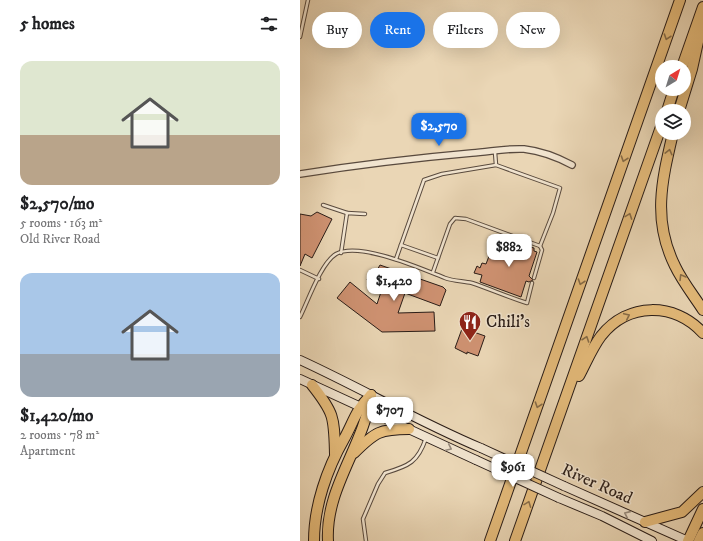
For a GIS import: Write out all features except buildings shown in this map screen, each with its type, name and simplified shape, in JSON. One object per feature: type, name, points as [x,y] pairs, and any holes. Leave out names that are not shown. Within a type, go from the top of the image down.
[{"type":"highway","points":[[490,541],[680,0]]},
{"type":"highway","points":[[684,60],[703,7]]},
{"type":"highway","points":[[681,104],[692,69],[703,19]]},
{"type":"highway","points":[[515,541],[656,140]]},
{"type":"highway","points":[[672,140],[662,185],[661,216],[668,248],[675,266],[703,310]]},
{"type":"highway","points":[[564,403],[602,336],[611,326],[622,318],[635,313],[660,310],[688,320],[703,333]]},
{"type":"highway","points":[[312,385],[332,413],[335,428],[335,454]]},
{"type":"highway","points":[[314,541],[318,508],[335,454],[360,406],[371,396]]},
{"type":"highway","points":[[328,541],[329,517],[332,504],[369,411],[371,396]]},
{"type":"highway","points":[[353,454],[374,434],[387,429],[409,429]]},
{"type":"highway","points":[[644,522],[682,512],[703,492]]},
{"type":"highway","points":[[486,541],[502,508]]},
{"type":"highway","points":[[688,541],[703,508]]},
{"type":"highway","points":[[699,541],[703,533]]},
{"type":"main road","name":"River Road","points":[[300,360],[371,396],[481,448],[688,541]]},
{"type":"main road","name":"River Road","points":[[300,379],[559,498],[602,516],[652,541]]},
{"type":"street","points":[[300,174],[446,155],[524,149],[558,157],[572,165]]},
{"type":"lane","points":[[300,37],[308,0]]},
{"type":"lane","points":[[495,152],[496,165]]},
{"type":"lane","points":[[396,260],[424,180],[442,174],[496,165],[560,188],[553,213],[540,246],[542,250],[534,278]]},
{"type":"lane","points":[[323,205],[347,213],[365,214]]},
{"type":"lane","points":[[342,253],[347,213]]},
{"type":"lane","points":[[433,272],[450,224],[455,218],[466,220],[540,246]]},
{"type":"lane","points":[[401,244],[438,258]]},
{"type":"lane","points":[[300,317],[330,258],[342,253],[382,254],[433,272],[445,278],[471,283],[527,303],[532,283]]},
{"type":"lane","points":[[300,270],[319,279]]},
{"type":"lane","points":[[366,541],[363,519],[378,484],[385,473],[400,469],[419,457],[426,437]]},
{"type":"place","name":"Chili's","points":[[470,342]]}]
